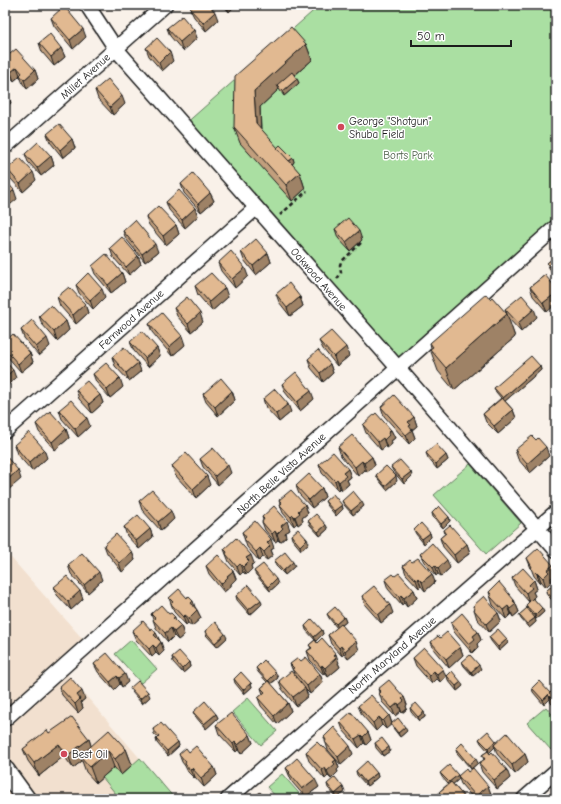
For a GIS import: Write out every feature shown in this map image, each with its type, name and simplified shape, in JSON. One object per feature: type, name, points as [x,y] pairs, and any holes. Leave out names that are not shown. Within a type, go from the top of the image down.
[{"type":"main road","points":[[5,770],[26,799]]},
{"type":"street","name":"Oakwood Avenue","points":[[87,5],[116,49],[398,368],[556,550]]},
{"type":"street","name":"Millet Avenue","points":[[5,147],[165,5]]},
{"type":"street","name":"Fernwood Avenue","points":[[5,432],[256,208]]},
{"type":"street","name":"North Belle Vista Avenue","points":[[5,719],[556,227]]},
{"type":"street","name":"North Maryland Avenue","points":[[228,799],[556,512]]},
{"type":"street","points":[[524,799],[556,771]]},
{"type":"path","points":[[280,215],[307,191]]},
{"type":"path","points":[[336,279],[341,273],[340,265],[342,262],[363,241]]},
{"type":"shaded area","points":[[5,551],[88,645],[62,668],[175,799],[5,799]]},
{"type":"green space","name":"Borts Park","points":[[320,5],[556,5],[556,227],[398,368],[184,125]]},
{"type":"green space","points":[[470,464],[521,523],[486,554],[434,495]]},
{"type":"green space","points":[[131,640],[157,669],[141,683],[115,654]]},
{"type":"green space","points":[[248,698],[277,731],[261,745],[232,712]]},
{"type":"green space","points":[[546,707],[556,719],[556,746],[551,750],[527,723]]},
{"type":"green space","points":[[140,758],[175,799],[120,799],[102,777],[114,767],[121,775]]},
{"type":"green space","points":[[282,774],[304,799],[278,799],[267,787]]},
{"type":"building","points":[[194,5],[209,5],[215,12],[203,23],[190,9]]},
{"type":"building","points":[[64,6],[83,29],[70,40],[51,18]]},
{"type":"building","points":[[182,16],[194,30],[180,42],[167,28]]},
{"type":"building","points":[[291,27],[306,44],[254,91],[256,123],[300,173],[286,185],[234,127],[235,76]]},
{"type":"building","points":[[50,34],[61,48],[51,57],[39,43]]},
{"type":"building","points":[[157,38],[170,52],[159,63],[146,48]]},
{"type":"building","points":[[16,49],[35,70],[24,80],[20,75],[22,73],[17,67],[11,72],[5,65],[5,58]]},
{"type":"building","points":[[292,72],[297,79],[283,91],[277,85]]},
{"type":"building","points":[[108,79],[122,96],[110,107],[95,90]]},
{"type":"building","points":[[59,124],[72,139],[60,150],[47,134]]},
{"type":"building","points":[[38,142],[51,156],[37,168],[25,154]]},
{"type":"building","points":[[280,145],[293,158],[289,161],[277,148]]},
{"type":"building","points":[[20,158],[33,172],[20,184],[7,169]]},
{"type":"building","points":[[193,173],[210,193],[198,204],[181,184]]},
{"type":"building","points":[[5,180],[14,190],[5,198]]},
{"type":"building","points":[[179,190],[195,208],[182,220],[166,202]]},
{"type":"building","points":[[158,206],[176,225],[163,236],[146,217]]},
{"type":"building","points":[[348,218],[359,231],[346,242],[335,229]]},
{"type":"building","points":[[135,220],[155,244],[142,254],[123,231]]},
{"type":"building","points":[[122,237],[138,256],[126,267],[110,248]]},
{"type":"building","points":[[256,239],[268,253],[253,266],[241,252]]},
{"type":"building","points":[[231,251],[245,268],[232,279],[218,263]]},
{"type":"building","points":[[106,254],[122,273],[108,285],[92,266]]},
{"type":"building","points":[[556,256],[556,273],[547,263]]},
{"type":"building","points":[[88,273],[102,289],[90,300],[76,285]]},
{"type":"building","points":[[211,273],[225,288],[209,302],[195,286]]},
{"type":"building","points":[[545,275],[556,288],[556,293],[543,303],[530,287]]},
{"type":"building","points":[[289,283],[300,297],[287,308],[276,294]]},
{"type":"building","points":[[69,287],[85,304],[73,315],[57,297]]},
{"type":"building","points":[[486,294],[490,299],[492,297],[507,314],[446,368],[430,349],[433,347],[430,343]]},
{"type":"building","points":[[522,295],[534,309],[518,323],[505,309]]},
{"type":"building","points":[[187,297],[200,313],[188,324],[174,308]]},
{"type":"building","points":[[51,305],[66,321],[54,332],[39,316]]},
{"type":"building","points":[[162,313],[182,336],[169,347],[149,324]]},
{"type":"building","points":[[32,320],[47,338],[36,347],[21,330]]},
{"type":"building","points":[[142,331],[157,348],[145,358],[130,342]]},
{"type":"building","points":[[331,331],[346,347],[334,357],[319,341]]},
{"type":"building","points":[[13,334],[30,353],[18,364],[5,349],[5,341]]},
{"type":"building","points":[[124,347],[138,363],[126,373],[112,357]]},
{"type":"building","points":[[318,350],[330,364],[320,373],[308,359]]},
{"type":"building","points":[[531,356],[540,366],[503,398],[494,388]]},
{"type":"building","points":[[5,361],[13,370],[5,377]]},
{"type":"building","points":[[106,363],[120,378],[107,390],[93,374]]},
{"type":"building","points":[[296,372],[311,391],[297,402],[282,384]]},
{"type":"building","points":[[221,378],[232,391],[215,407],[203,394]]},
{"type":"building","points":[[87,381],[100,395],[89,404],[76,390]]},
{"type":"building","points":[[275,389],[288,404],[276,414],[263,399]]},
{"type":"building","points":[[394,395],[414,417],[408,422],[411,425],[409,426],[412,430],[406,435],[381,407]]},
{"type":"building","points":[[502,398],[513,410],[494,426],[483,414]]},
{"type":"building","points":[[71,400],[87,418],[75,429],[59,410]]},
{"type":"building","points":[[50,411],[66,429],[52,442],[36,424]]},
{"type":"building","points":[[376,413],[391,430],[388,433],[389,435],[384,440],[383,438],[378,442],[363,425]]},
{"type":"building","points":[[29,432],[44,449],[29,463],[14,445]]},
{"type":"building","points":[[352,435],[372,457],[364,463],[362,461],[355,467],[338,447]]},
{"type":"building","points":[[532,436],[536,440],[538,438],[546,447],[527,464],[515,450]]},
{"type":"building","points":[[556,436],[556,445],[551,440]]},
{"type":"building","points":[[436,444],[446,455],[436,464],[426,453]]},
{"type":"building","points":[[213,448],[228,465],[215,476],[200,459]]},
{"type":"building","points":[[333,452],[348,469],[343,473],[346,476],[339,482],[337,479],[335,481],[319,464]]},
{"type":"building","points":[[186,453],[207,476],[193,489],[172,466]]},
{"type":"building","points":[[5,455],[18,470],[5,482]]},
{"type":"building","points":[[400,460],[411,472],[402,479],[391,467]]},
{"type":"building","points":[[386,466],[396,476],[385,486],[376,475]]},
{"type":"building","points":[[309,474],[322,488],[309,500],[296,486]]},
{"type":"building","points":[[152,490],[171,511],[158,522],[139,501]]},
{"type":"building","points":[[291,490],[305,505],[298,511],[300,513],[295,517],[293,515],[291,517],[280,505],[282,503],[279,500]]},
{"type":"building","points":[[353,491],[362,502],[351,511],[342,501]]},
{"type":"building","points":[[333,494],[342,505],[334,511],[325,501]]},
{"type":"building","points":[[274,506],[287,521],[281,526],[283,528],[277,534],[275,531],[272,534],[262,522],[264,519],[262,517]]},
{"type":"building","points":[[439,506],[449,517],[441,524],[432,513]]},
{"type":"building","points":[[316,514],[326,525],[318,532],[308,521]]},
{"type":"building","points":[[138,515],[150,529],[136,541],[124,527]]},
{"type":"building","points":[[255,521],[271,539],[267,543],[270,546],[264,552],[260,548],[256,552],[244,539],[246,537],[242,532]]},
{"type":"building","points":[[421,523],[430,533],[422,539],[414,530]]},
{"type":"building","points":[[450,525],[467,544],[454,555],[440,538],[446,533],[444,530]]},
{"type":"building","points":[[298,529],[307,539],[300,546],[291,535]]},
{"type":"building","points":[[116,534],[132,552],[119,563],[104,545]]},
{"type":"building","points":[[236,538],[251,555],[246,558],[249,561],[243,567],[240,564],[237,567],[226,554],[227,552],[224,549]]},
{"type":"building","points":[[432,543],[447,560],[438,568],[435,565],[433,567],[420,554]]},
{"type":"building","points":[[538,548],[553,565],[547,570],[549,572],[543,578],[531,568],[532,567],[527,558]]},
{"type":"building","points":[[285,552],[293,562],[283,571],[274,561]]},
{"type":"building","points":[[82,553],[99,572],[84,585],[68,565]]},
{"type":"building","points":[[218,555],[233,571],[221,584],[206,566]]},
{"type":"building","points":[[418,558],[432,574],[422,582],[418,578],[416,580],[403,566],[410,560],[412,562]]},
{"type":"building","points":[[263,564],[276,579],[268,587],[254,571]]},
{"type":"building","points":[[523,568],[534,580],[529,585],[532,588],[526,593],[512,578]]},
{"type":"building","points":[[399,573],[414,590],[404,598],[401,595],[399,597],[385,580],[393,574],[395,576]]},
{"type":"building","points":[[67,576],[80,591],[68,602],[54,587]]},
{"type":"building","points":[[499,582],[516,604],[510,609],[508,606],[503,610],[490,596],[492,595],[489,592]]},
{"type":"building","points":[[248,585],[261,600],[248,610],[236,596]]},
{"type":"building","points":[[553,585],[556,588],[556,598],[554,600],[546,591]]},
{"type":"building","points":[[374,586],[390,605],[378,615],[362,596]]},
{"type":"building","points":[[179,589],[187,598],[188,596],[193,601],[191,603],[197,610],[189,618],[185,615],[183,617],[171,604],[173,602],[169,598]]},
{"type":"building","points":[[484,596],[498,613],[486,624],[474,610],[475,609],[473,606]]},
{"type":"building","points":[[533,598],[542,608],[535,615],[526,605]]},
{"type":"building","points":[[161,605],[169,614],[171,613],[175,617],[173,618],[181,626],[174,632],[171,628],[165,633],[153,620],[155,618],[151,614]]},
{"type":"building","points":[[335,607],[344,617],[336,624],[327,614]]},
{"type":"building","points":[[527,608],[535,618],[527,624],[519,615]]},
{"type":"building","points":[[462,613],[478,632],[473,636],[475,639],[469,644],[451,623]]},
{"type":"building","points":[[312,619],[322,630],[314,637],[305,626]]},
{"type":"building","points":[[143,621],[151,630],[152,628],[156,633],[154,635],[161,642],[156,648],[153,645],[149,649],[132,631]]},
{"type":"building","points":[[215,622],[225,634],[215,643],[205,631]]},
{"type":"building","points":[[341,624],[356,641],[345,651],[341,646],[339,648],[328,635]]},
{"type":"building","points":[[498,629],[507,639],[498,647],[489,637]]},
{"type":"building","points":[[447,632],[460,647],[446,659],[431,642],[438,636],[440,638]]},
{"type":"building","points":[[322,638],[336,654],[334,656],[336,658],[325,668],[322,665],[321,667],[307,651],[312,648],[309,645],[315,640],[317,643]]},
{"type":"building","points":[[424,648],[443,669],[437,674],[434,671],[429,676],[413,658]]},
{"type":"building","points":[[179,651],[189,662],[182,669],[172,657]]},
{"type":"building","points":[[107,653],[125,674],[119,678],[117,676],[110,682],[94,664]]},
{"type":"building","points":[[470,655],[479,665],[471,672],[462,662]]},
{"type":"building","points":[[306,657],[320,674],[307,686],[292,669],[294,668],[290,664],[298,658],[301,661]]},
{"type":"building","points":[[264,660],[276,673],[268,681],[256,668]]},
{"type":"building","points":[[291,671],[305,688],[293,697],[279,681]]},
{"type":"building","points":[[452,671],[461,682],[456,686],[447,676]]},
{"type":"building","points":[[241,672],[251,683],[243,690],[234,679]]},
{"type":"building","points":[[70,677],[82,691],[77,695],[80,699],[75,704],[59,687]]},
{"type":"building","points":[[389,680],[404,697],[402,699],[404,701],[399,705],[398,703],[392,708],[379,694],[381,692],[378,689]]},
{"type":"building","points":[[138,681],[148,692],[140,699],[130,688]]},
{"type":"building","points":[[269,681],[288,703],[274,716],[258,698],[265,692],[261,688]]},
{"type":"building","points":[[539,681],[550,693],[543,700],[532,688]]},
{"type":"building","points":[[555,688],[556,689],[556,703],[548,695]]},
{"type":"building","points":[[371,695],[389,715],[383,721],[379,717],[373,723],[358,706]]},
{"type":"building","points":[[205,701],[216,714],[204,724],[193,712]]},
{"type":"building","points":[[416,703],[424,712],[418,717],[410,708]]},
{"type":"building","points":[[351,712],[368,732],[363,737],[361,735],[355,739],[340,722]]},
{"type":"building","points":[[231,713],[250,735],[238,745],[235,742],[233,744],[216,725]]},
{"type":"building","points":[[72,717],[89,739],[68,755],[59,744],[34,763],[23,749],[47,730],[49,733]]},
{"type":"building","points":[[398,718],[405,727],[398,733],[391,724]]},
{"type":"building","points":[[161,723],[178,742],[167,751],[156,739],[159,736],[153,729]]},
{"type":"building","points":[[334,727],[350,746],[338,757],[325,742],[326,740],[324,737]]},
{"type":"building","points":[[109,730],[126,749],[115,759],[108,751],[90,767],[80,756]]},
{"type":"building","points":[[488,731],[496,741],[488,748],[479,739]]},
{"type":"building","points":[[507,733],[525,754],[512,765],[494,745]]},
{"type":"building","points":[[382,738],[389,747],[382,752],[375,743]]},
{"type":"building","points":[[317,742],[336,760],[333,762],[335,764],[327,771],[325,768],[322,770],[306,752]]},
{"type":"building","points":[[462,743],[476,759],[469,765],[456,749]]},
{"type":"building","points":[[196,746],[214,767],[201,778],[192,768],[190,770],[185,764],[186,762],[179,754],[186,748],[189,752]]},
{"type":"building","points":[[488,751],[490,754],[492,752],[507,770],[494,780],[479,763],[485,759],[482,755]]},
{"type":"building","points":[[297,758],[315,779],[302,789],[286,768]]},
{"type":"building","points":[[367,761],[377,773],[365,782],[356,771]]},
{"type":"building","points":[[449,765],[458,775],[449,782],[440,773]]},
{"type":"building","points":[[473,768],[488,786],[476,796],[458,776],[466,769],[468,772]]},
{"type":"building","points":[[335,777],[343,787],[335,794],[327,784]]},
{"type":"building","points":[[451,782],[466,799],[445,799],[439,792]]},
{"type":"building","points":[[260,792],[267,799],[252,799]]},
{"type":"place","name":"George \"Shotgun\" Shuba Field","points":[[341,127]]},
{"type":"place","name":"Best Oil","points":[[64,754]]}]
